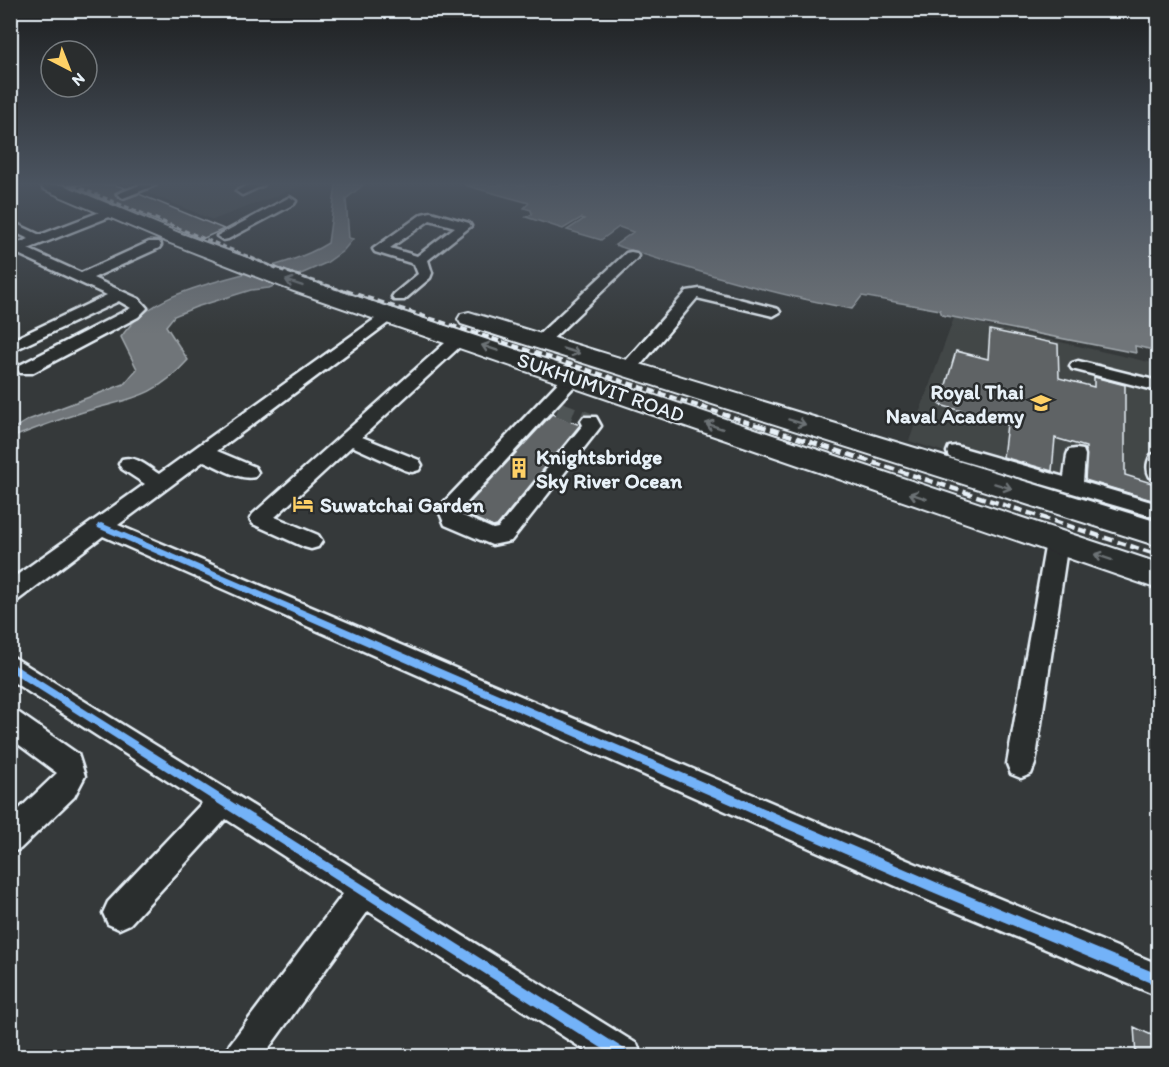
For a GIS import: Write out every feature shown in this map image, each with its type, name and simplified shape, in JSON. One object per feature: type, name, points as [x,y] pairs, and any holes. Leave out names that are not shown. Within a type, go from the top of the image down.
[{"type":"highway","name":"SUKHUMVIT ROAD","points":[[170,235],[259,271],[349,301],[388,300],[540,342],[1158,534]]},
{"type":"highway","points":[[220,235],[294,262]]},
{"type":"highway","name":"SUKHUMVIT ROAD","points":[[388,300],[460,338],[1158,576]]},
{"type":"highway","points":[[743,436],[757,410]]},
{"type":"street","points":[[30,235],[40,240]]},
{"type":"street","points":[[14,250],[53,235]]},
{"type":"street","points":[[228,238],[233,235]]},
{"type":"street","points":[[400,235],[380,249],[420,261]]},
{"type":"street","points":[[420,261],[454,235]]},
{"type":"street","points":[[81,278],[154,245]]},
{"type":"street","points":[[14,250],[120,295],[140,308],[133,314],[27,369]]},
{"type":"street","points":[[540,342],[631,256]]},
{"type":"street","points":[[10,593],[202,452],[388,300],[425,275],[420,261]]},
{"type":"street","points":[[628,369],[692,294],[700,293],[772,312]]},
{"type":"street","points":[[10,347],[120,295]]},
{"type":"street","points":[[310,541],[260,519],[460,338]]},
{"type":"street","points":[[10,361],[43,376]]},
{"type":"street","points":[[1078,366],[1158,386]]},
{"type":"street","points":[[568,376],[553,407],[450,508],[448,511],[452,520],[492,537],[504,535],[592,426],[590,421]]},
{"type":"street","points":[[441,500],[568,376]]},
{"type":"street","points":[[349,438],[412,465]]},
{"type":"street","points":[[202,452],[248,472]]},
{"type":"street","points":[[956,452],[1158,511]]},
{"type":"street","points":[[1073,486],[1076,455]]},
{"type":"street","points":[[129,464],[159,483]]},
{"type":"street","points":[[100,526],[934,887],[1158,980]]},
{"type":"street","points":[[1021,764],[1057,542]]},
{"type":"street","points":[[10,666],[623,1056]]},
{"type":"street","points":[[10,722],[68,764],[71,776],[64,787],[10,839]]},
{"type":"street","points":[[119,913],[223,801]]},
{"type":"street","points":[[242,1056],[364,891]]},
{"type":"shaded area","points":[[329,235],[349,235],[349,238],[353,239],[343,251],[326,263],[269,288],[251,290],[174,316],[166,326],[188,360],[162,384],[137,397],[68,417],[11,438],[11,430],[28,420],[124,384],[137,369],[121,337],[140,316],[163,301],[218,281],[276,265],[328,243]]},
{"type":"shaded area","points":[[583,235],[608,235],[601,240]]},
{"type":"shaded area","points":[[629,235],[1158,235],[1158,351],[1135,346],[1136,353],[942,315],[940,310],[862,296],[852,309],[762,289],[615,245]]},
{"type":"shaded area","name":"Royal Thai Naval Academy","points":[[954,318],[1158,364],[1158,518],[909,441]]},
{"type":"building","points":[[192,235],[211,235],[202,239]]},
{"type":"building","points":[[990,330],[1058,344],[1059,378],[1094,387],[1094,377],[1125,385],[1125,475],[1158,485],[1158,502],[1085,480],[1086,447],[1055,438],[1052,471],[1003,457],[1007,424],[940,405],[956,351],[988,359]]},
{"type":"building","name":"Knightsbridge Sky River Ocean","points":[[552,414],[580,425],[497,526],[493,527],[463,513],[462,511]]},
{"type":"building","points":[[1134,1027],[1158,1038],[1158,1056],[1136,1056]]},
{"type":"tunnel","points":[[558,409],[590,421]]},
{"type":"railway","points":[[195,235],[281,270],[350,293]]},
{"type":"railway","points":[[346,291],[763,427]]},
{"type":"railway","points":[[758,425],[1158,555]]},
{"type":"cycle path","points":[[101,526],[934,887],[1158,980]]},
{"type":"cycle path","points":[[10,666],[625,1056]]},
{"type":"place","name":"Royal Thai Naval Academy","points":[[1041,403]]},
{"type":"place","name":"Knightsbridge Sky River Ocean","points":[[519,468]]},
{"type":"place","name":"Suwatchai Garden","points":[[303,504]]}]
